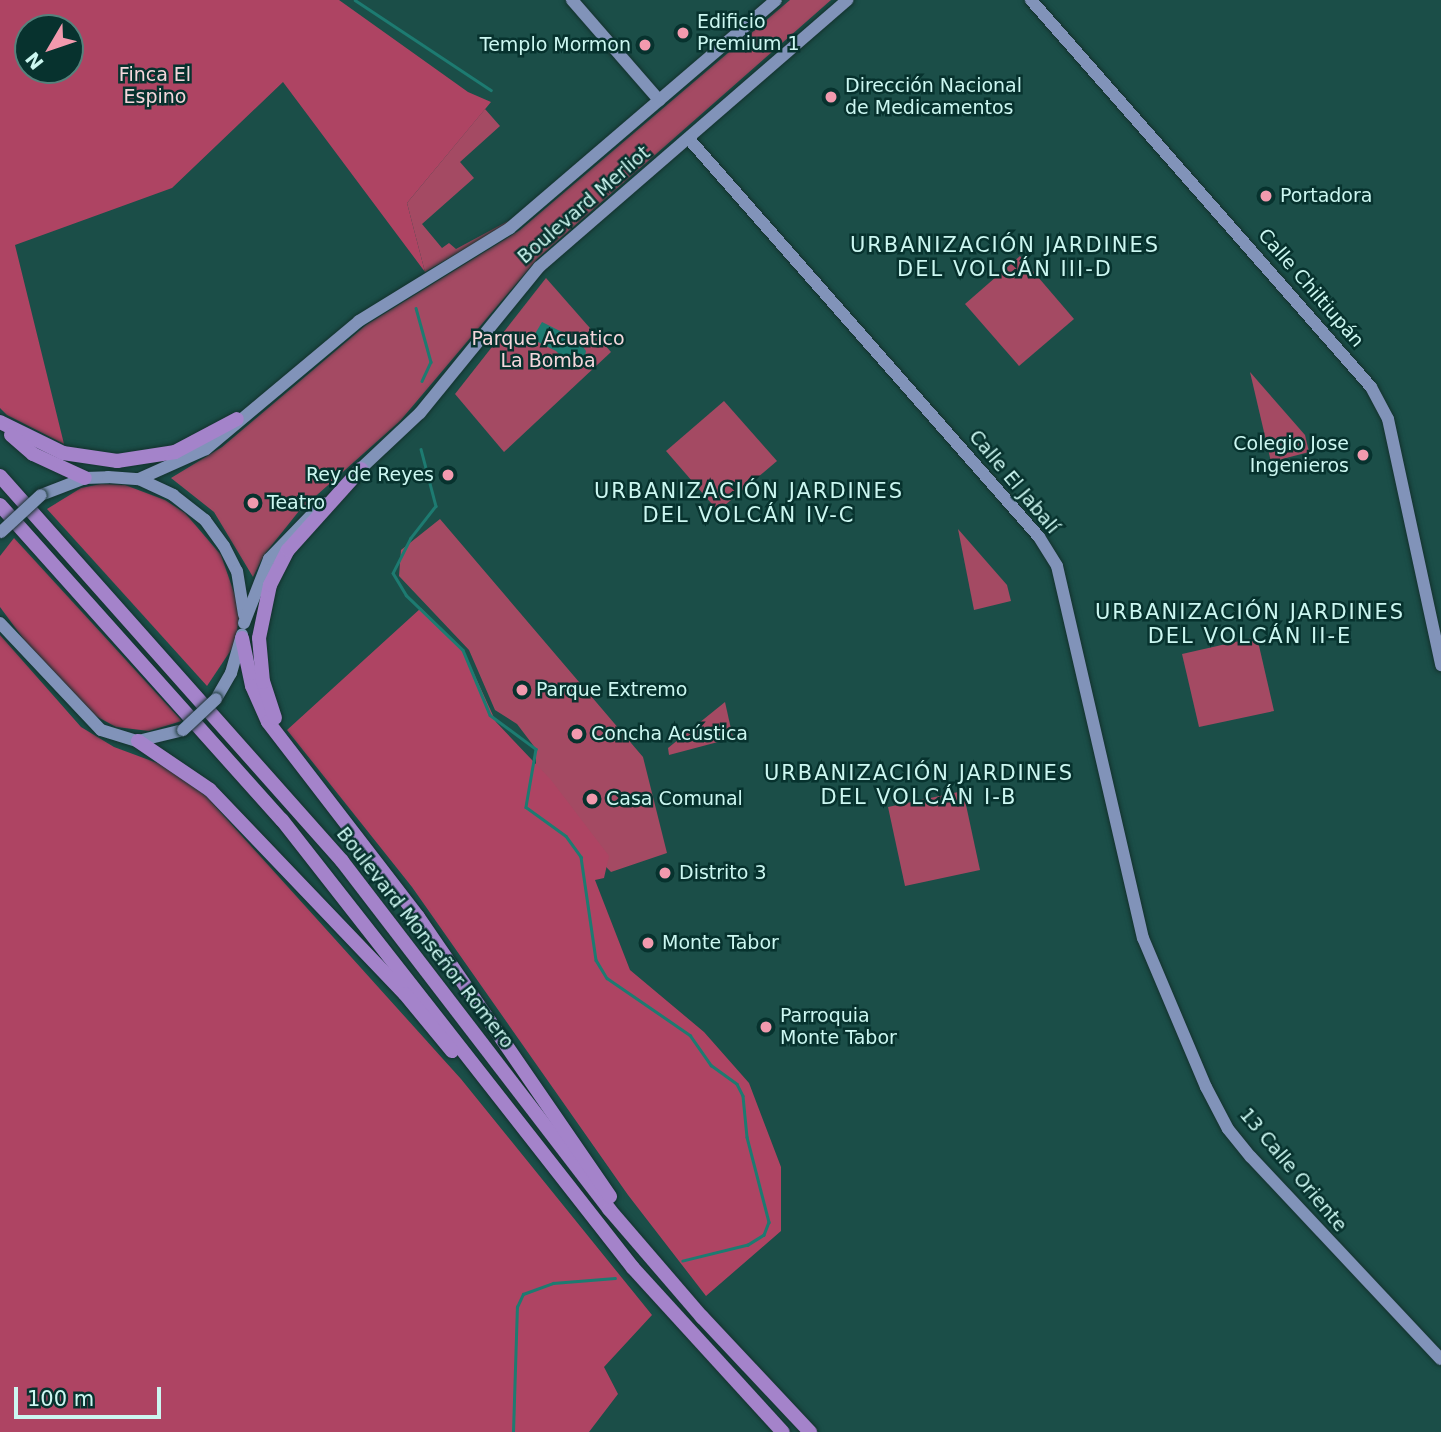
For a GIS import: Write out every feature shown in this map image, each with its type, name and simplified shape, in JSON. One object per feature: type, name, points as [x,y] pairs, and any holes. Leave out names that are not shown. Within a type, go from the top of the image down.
[{"type":"highway","points":[[0,423],[63,453],[117,461],[174,452],[237,419]]},
{"type":"highway","points":[[0,423],[33,454],[85,478]]},
{"type":"highway","points":[[299,762],[267,696],[260,662],[261,620],[270,585],[288,550],[360,469]]},
{"type":"highway","name":"Boulevard Monseñor Romero","points":[[0,475],[334,851],[652,1259],[810,1432]]},
{"type":"highway","name":"Boulevard Monseñor Romero","points":[[0,505],[282,820],[587,1211],[680,1322],[783,1432]]},
{"type":"highway","points":[[243,630],[258,703],[299,762],[471,991],[652,1259]]},
{"type":"highway","points":[[138,741],[209,790],[405,994],[587,1211]]},
{"type":"main road","points":[[572,0],[659,100]]},
{"type":"main road","name":"Boulevard Merliot","points":[[139,480],[195,455],[359,321],[510,228],[776,0]]},
{"type":"main road","name":"Boulevard Merliot","points":[[138,741],[167,737],[183,730],[216,699],[231,673],[260,577],[278,547],[420,413],[539,267],[847,0]]},
{"type":"main road","name":"Calle Chiltiupán","points":[[1031,0],[1328,334],[1376,395],[1388,419],[1441,665]]},
{"type":"main road","name":"Calle El Jabalí","points":[[689,139],[1038,537],[1057,566],[1143,937]]},
{"type":"main road","points":[[0,532],[41,495],[85,478],[139,480],[184,502],[213,529],[237,571],[243,630]]},
{"type":"main road","points":[[0,623],[88,721],[109,734],[138,741]]},
{"type":"main road","name":"13 Calle Oriente","points":[[1143,937],[1178,1025],[1228,1129],[1327,1240],[1441,1359]]},
{"type":"green space","name":"Finca El Espino","points":[[0,0],[339,0],[468,92],[491,102],[407,203],[425,272],[283,82],[172,188],[15,245],[64,444],[7,415],[0,408]]},
{"type":"green space","points":[[790,0],[831,0],[538,258],[400,421],[299,511],[264,555],[253,577],[214,512],[171,478],[222,447],[366,325],[520,230]]},
{"type":"green space","points":[[485,109],[500,126],[460,162],[474,178],[422,224],[442,248],[449,243],[456,249],[508,221],[506,225],[425,272],[407,203]]},
{"type":"green space","points":[[1020,256],[1074,319],[1019,366],[965,304]]},
{"type":"green space","name":"Parque Acuatico La Bomba","points":[[546,278],[611,352],[504,452],[455,394]]},
{"type":"green space","points":[[1250,372],[1305,435],[1309,452],[1271,462]]},
{"type":"green space","points":[[724,401],[777,461],[718,511],[666,451]]},
{"type":"green space","points":[[101,484],[125,485],[165,500],[185,513],[221,555],[240,610],[235,644],[207,686],[47,509],[81,488]]},
{"type":"green space","name":"Parque Extremo","points":[[440,519],[643,757],[667,853],[611,872],[536,794],[536,749],[517,724],[495,710],[469,650],[399,576],[401,550]]},
{"type":"green space","points":[[958,529],[1007,585],[1011,601],[974,610]]},
{"type":"green space","points":[[14,538],[182,721],[149,731],[116,727],[94,715],[36,656],[0,607],[0,556]]},
{"type":"green space","points":[[421,608],[464,652],[496,722],[551,780],[609,856],[604,878],[595,880],[630,970],[704,1032],[749,1083],[781,1167],[781,1231],[706,1296],[628,1195],[412,887],[287,730]]},
{"type":"green space","points":[[0,635],[81,727],[114,747],[168,767],[206,796],[461,1079],[652,1315],[604,1367],[618,1394],[589,1432],[0,1432]]},
{"type":"green space","points":[[1257,637],[1274,711],[1199,727],[1182,654]]},
{"type":"green space","points":[[725,702],[733,738],[669,755],[668,748]]},
{"type":"green space","points":[[963,791],[980,870],[905,886],[888,807]]},
{"type":"shaded area","points":[[542,322],[578,340],[586,351],[584,361],[570,365],[556,351],[532,339]]},
{"type":"waterway","points":[[355,0],[491,90]]},
{"type":"waterway","points":[[416,308],[431,362],[422,381]]},
{"type":"waterway","points":[[421,449],[436,506],[411,538],[393,573],[406,595],[463,650],[490,715],[536,749],[526,807],[566,836],[581,857],[596,960],[607,978],[690,1035],[711,1065],[737,1084],[743,1096],[747,1137],[769,1222],[764,1235],[748,1245],[683,1261]]},
{"type":"waterway","points":[[513,1432],[517,1307],[523,1294],[553,1283],[615,1278]]},
{"type":"place","name":"Edificio Premium 1","points":[[683,33]]},
{"type":"place","name":"Templo Mormon","points":[[645,45]]},
{"type":"place","name":"Dirección Nacional de Medicamentos","points":[[831,97]]},
{"type":"place","name":"Portadora","points":[[1266,196]]},
{"type":"place","name":"Colegio Jose Ingenieros","points":[[1363,455]]},
{"type":"place","name":"Rey de Reyes","points":[[448,475]]},
{"type":"place","name":"Teatro","points":[[253,503]]},
{"type":"place","name":"Parque Extremo","points":[[522,690]]},
{"type":"place","name":"Concha Acústica","points":[[577,734]]},
{"type":"place","name":"Casa Comunal","points":[[592,799]]},
{"type":"place","name":"Distrito 3","points":[[665,873]]},
{"type":"place","name":"Monte Tabor","points":[[648,943]]},
{"type":"place","name":"Parroquia Monte Tabor","points":[[766,1027]]},
{"type":"district","name":"URBANIZACIÓN JARDINES DEL VOLCÁN III-D","points":[[1005,257]]},
{"type":"district","name":"URBANIZACIÓN JARDINES DEL VOLCÁN IV-C","points":[[749,503]]},
{"type":"district","name":"URBANIZACIÓN JARDINES DEL VOLCÁN II-E","points":[[1250,624]]},
{"type":"district","name":"URBANIZACIÓN JARDINES DEL VOLCÁN I-B","points":[[919,785]]}]
